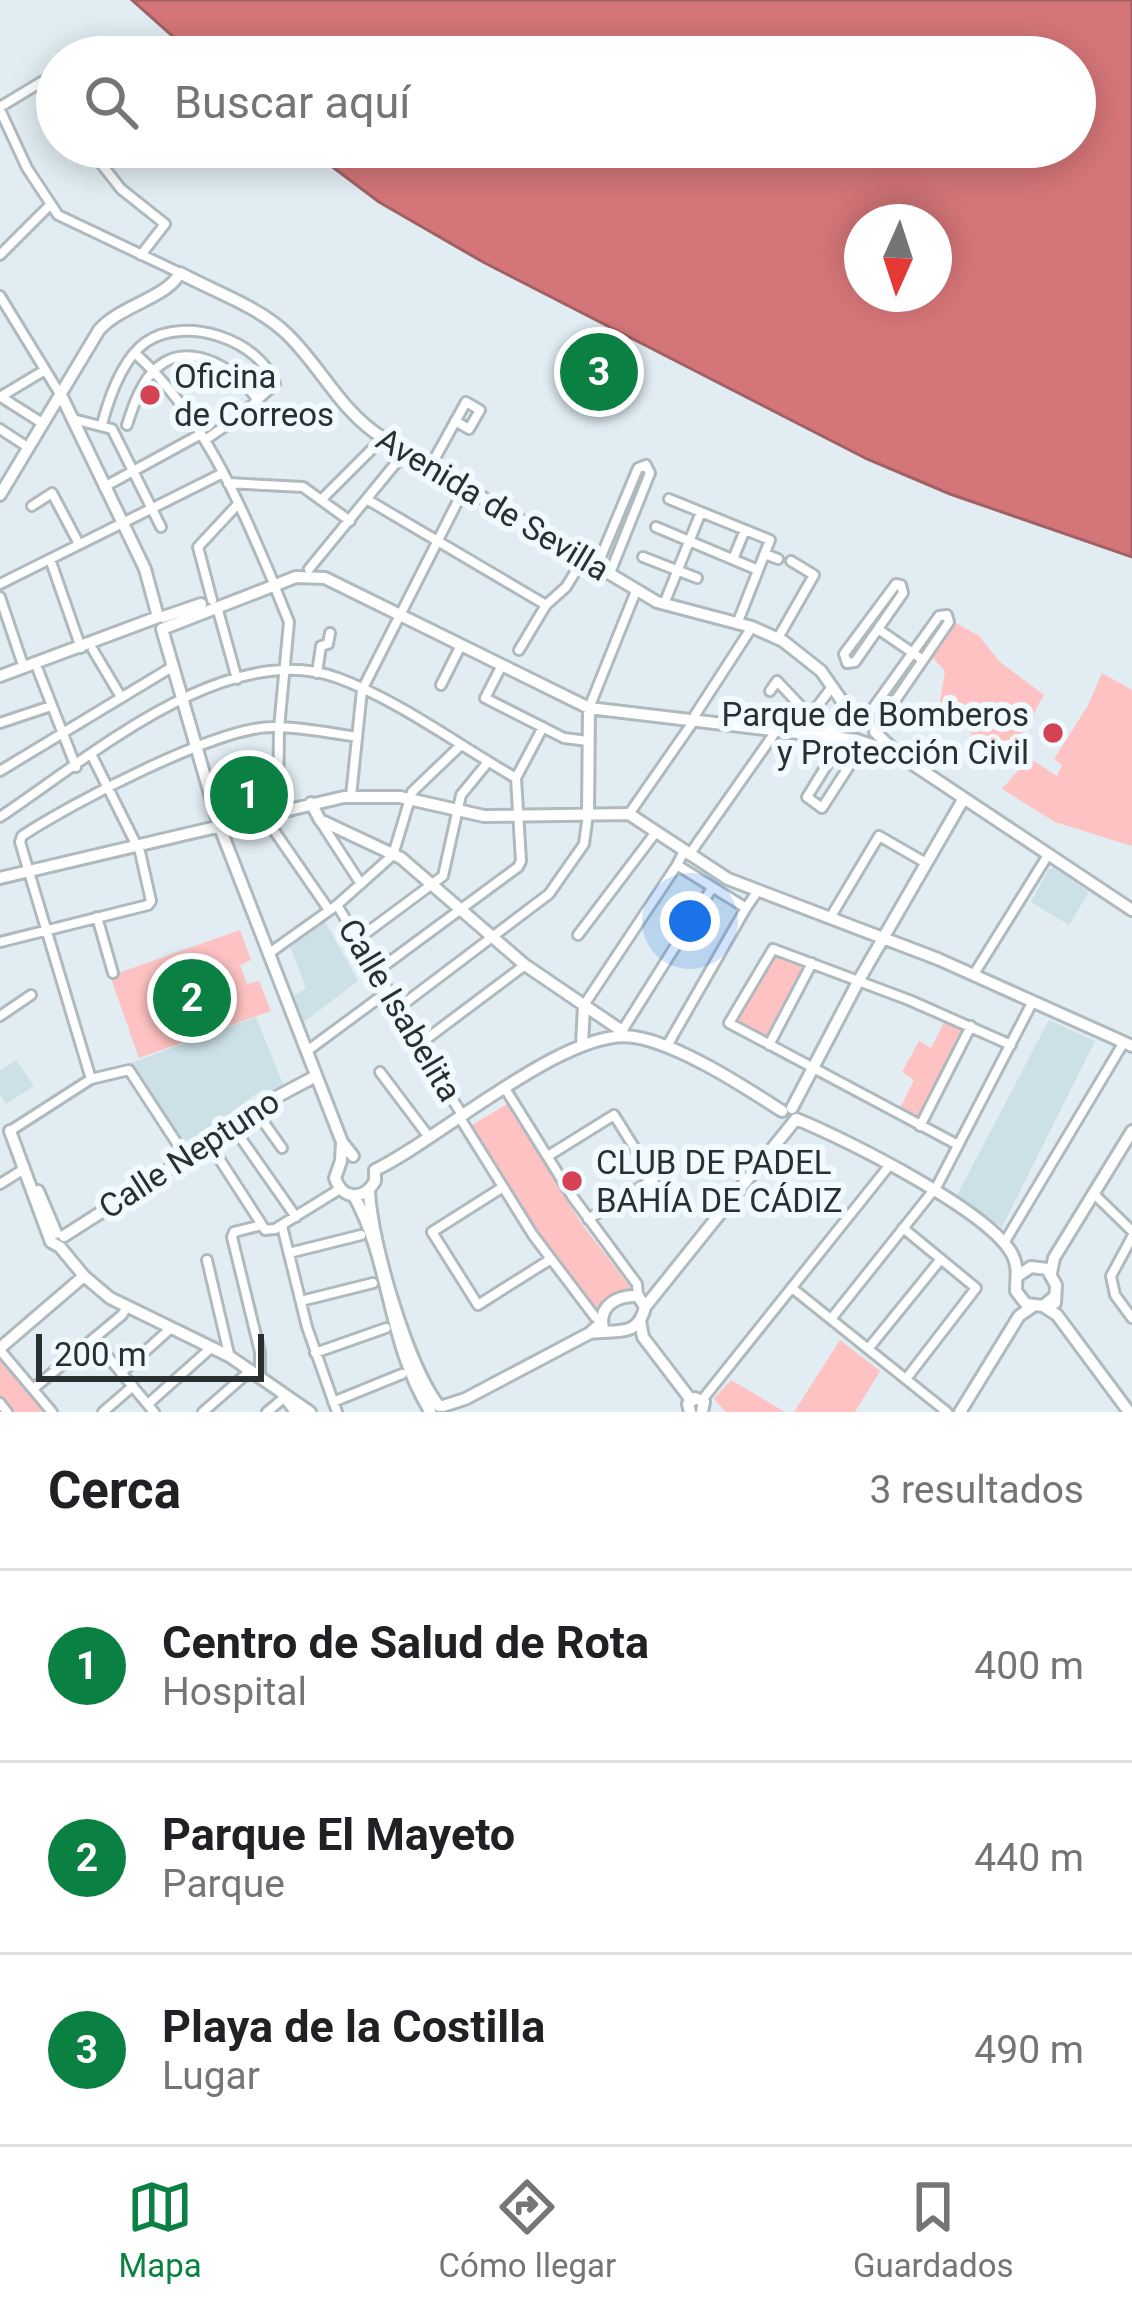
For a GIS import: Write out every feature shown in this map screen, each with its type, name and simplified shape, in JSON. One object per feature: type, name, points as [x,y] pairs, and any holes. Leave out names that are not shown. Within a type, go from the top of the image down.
[{"type":"street","points":[[0,254],[49,206],[0,109],[36,89]]},
{"type":"street","points":[[104,168],[121,189],[165,224],[141,255]]},
{"type":"street","name":"Avenida de Sevilla","points":[[49,206],[70,222],[259,313],[286,333],[344,406],[383,438],[636,591],[664,605],[778,638],[814,664],[861,733]]},
{"type":"street","points":[[2,487],[106,321],[174,284],[180,273]]},
{"type":"street","points":[[0,296],[61,395],[145,569],[219,825],[347,1158],[335,1178],[340,1189],[354,1196],[370,1234],[400,1348],[441,1410]]},
{"type":"street","points":[[102,424],[113,390],[136,354],[144,344],[164,335],[198,332],[221,337],[245,350],[275,380],[271,390],[203,437],[104,487]]},
{"type":"street","points":[[136,354],[178,395],[203,437],[289,622],[279,728],[278,811]]},
{"type":"street","points":[[127,425],[154,370],[169,361],[210,360],[240,378],[257,400]]},
{"type":"street","points":[[44,424],[1,397],[45,370]]},
{"type":"street","points":[[72,419],[112,429],[161,527]]},
{"type":"street","points":[[430,466],[455,421]]},
{"type":"street","points":[[0,429],[28,448]]},
{"type":"street","points":[[321,500],[383,438]]},
{"type":"street","points":[[0,680],[309,569],[405,452]]},
{"type":"street","points":[[597,566],[638,468],[646,464],[650,472],[609,574]]},
{"type":"street","points":[[0,584],[223,473]]},
{"type":"street","points":[[228,483],[303,487],[350,521]]},
{"type":"street","points":[[351,796],[362,690],[465,487]]},
{"type":"street","points":[[32,506],[52,493],[79,544]]},
{"type":"street","points":[[669,499],[770,540],[736,624]]},
{"type":"street","points":[[368,500],[546,605]]},
{"type":"street","points":[[238,504],[198,547],[238,680]]},
{"type":"street","points":[[664,605],[701,512]]},
{"type":"street","points":[[656,526],[758,570]]},
{"type":"street","points":[[733,559],[745,530]]},
{"type":"street","points":[[765,554],[778,560]]},
{"type":"street","points":[[643,557],[697,578]]},
{"type":"street","points":[[519,650],[546,605],[566,587],[584,558]]},
{"type":"street","points":[[50,559],[87,649],[121,698]]},
{"type":"street","points":[[778,638],[818,577],[791,561]]},
{"type":"street","points":[[309,569],[334,574],[461,644],[590,705],[843,739],[861,733],[875,731],[950,622],[947,615],[939,616],[912,652],[861,733],[822,808],[807,797],[843,739]]},
{"type":"street","points":[[273,582],[325,578],[401,610],[590,705]]},
{"type":"street","points":[[901,585],[903,593],[878,629],[855,662],[847,663],[844,655],[892,587],[901,585]]},
{"type":"street","points":[[397,1009],[549,894],[584,844],[590,705],[636,591]]},
{"type":"street","points":[[0,598],[5,627],[51,706],[76,766]]},
{"type":"street","points":[[629,814],[752,627]]},
{"type":"street","points":[[878,629],[923,660]]},
{"type":"street","points":[[316,674],[321,646],[328,644],[330,633]]},
{"type":"street","points":[[441,685],[461,644]]},
{"type":"street","points":[[502,664],[485,698],[572,741],[588,741]]},
{"type":"street","points":[[0,771],[172,667]]},
{"type":"street","points":[[0,817],[181,697],[285,668],[337,678],[516,778]]},
{"type":"street","points":[[770,691],[777,681],[810,716],[832,687]]},
{"type":"street","points":[[0,723],[51,706]]},
{"type":"street","points":[[694,718],[861,733],[1132,910]]},
{"type":"street","points":[[376,971],[518,867],[516,778],[543,727]]},
{"type":"street","points":[[91,1079],[22,836],[58,812],[222,736],[279,728],[357,736]]},
{"type":"street","points":[[582,1046],[584,1005],[677,865],[776,731]]},
{"type":"street","points":[[875,731],[899,755]]},
{"type":"street","points":[[268,954],[361,885],[393,855],[412,792],[460,745]]},
{"type":"street","points":[[0,942],[151,901],[136,845],[92,756]]},
{"type":"street","points":[[358,939],[447,869],[461,795],[488,762]]},
{"type":"street","points":[[0,878],[351,796],[409,799],[458,812],[629,814],[758,892],[974,974],[1128,1044],[1004,1244]]},
{"type":"street","points":[[441,1410],[590,1333],[603,1324],[613,1300],[641,1300],[660,1290],[789,1117],[859,980],[964,797]]},
{"type":"street","points":[[311,802],[361,885]]},
{"type":"street","name":"Calle Isabelita","points":[[263,815],[358,939],[503,1187],[551,1259],[603,1324]]},
{"type":"street","points":[[320,820],[393,855],[525,964],[623,1033],[667,1047],[789,1117],[889,1166],[992,1230],[1013,1256],[1018,1276],[1015,1286],[1032,1304],[1057,1315]]},
{"type":"street","points":[[578,935],[657,831]]},
{"type":"street","points":[[830,919],[879,836],[926,863]]},
{"type":"street","points":[[974,974],[1049,854]]},
{"type":"street","points":[[677,865],[746,908]]},
{"type":"street","points":[[375,1170],[582,1046],[623,1033],[712,888]]},
{"type":"street","points":[[667,1047],[758,892]]},
{"type":"street","points":[[98,917],[113,973]]},
{"type":"street","points":[[958,1145],[729,1023],[773,949],[1011,1045]]},
{"type":"street","points":[[769,1045],[812,963]]},
{"type":"street","points":[[417,1046],[525,964]]},
{"type":"street","points":[[307,1051],[387,992]]},
{"type":"street","points":[[0,1016],[31,995]]},
{"type":"street","points":[[831,1319],[933,1192],[1033,1001]]},
{"type":"street","points":[[920,1126],[971,1026]]},
{"type":"street","points":[[186,1157],[128,1070],[91,1079],[5,1126],[58,1238],[84,1276],[127,1306],[256,1372],[310,1412]]},
{"type":"street","points":[[380,1072],[429,1137]]},
{"type":"street","name":"Calle Neptuno","points":[[58,1238],[255,1110],[316,1076]]},
{"type":"street","points":[[506,1090],[588,1219],[637,1284],[643,1337],[697,1409],[889,1166]]},
{"type":"street","points":[[255,1110],[282,1148]]},
{"type":"street","points":[[548,1156],[614,1115],[654,1179],[588,1219]]},
{"type":"street","points":[[232,1127],[296,1217]]},
{"type":"street","points":[[1018,1276],[1041,1269],[1054,1258],[1132,1131]]},
{"type":"street","points":[[209,1143],[269,1230],[340,1189]]},
{"type":"street","points":[[347,1158],[364,1158],[375,1170],[369,1191],[354,1196]]},
{"type":"street","points":[[0,1184],[25,1169]]},
{"type":"street","points":[[503,1187],[432,1232],[478,1305],[551,1259]]},
{"type":"street","points":[[369,1191],[400,1325],[416,1368],[441,1410]]},
{"type":"street","points":[[1093,1193],[1132,1234],[1112,1268],[1111,1284],[1132,1318]]},
{"type":"street","points":[[203,1412],[256,1372],[260,1352],[232,1237],[234,1232],[262,1225]]},
{"type":"street","points":[[282,1226],[315,1352],[335,1407],[402,1373]]},
{"type":"street","points":[[904,1228],[976,1288],[906,1379]]},
{"type":"street","points":[[289,1253],[361,1235]]},
{"type":"street","points":[[1013,1256],[1041,1269],[1056,1285],[1057,1315],[1129,1412]]},
{"type":"street","points":[[868,1349],[941,1258]]},
{"type":"street","points":[[207,1260],[229,1356]]},
{"type":"street","points":[[52,1412],[0,1349],[84,1276]]},
{"type":"street","points":[[301,1301],[373,1283]]},
{"type":"street","points":[[792,1288],[946,1412]]},
{"type":"street","points":[[960,1412],[1019,1316],[1032,1304],[1054,1297]]},
{"type":"street","points":[[33,1389],[94,1340],[127,1306]]},
{"type":"street","points":[[628,1330],[640,1321]]},
{"type":"street","points":[[603,1324],[643,1337]]},
{"type":"street","points":[[121,1373],[171,1328]]},
{"type":"street","points":[[315,1352],[386,1328]]},
{"type":"street","points":[[94,1340],[151,1408],[212,1347]]},
{"type":"street","points":[[103,1412],[133,1386]]},
{"type":"street","points":[[267,1412],[286,1397]]},
{"type":"street","points":[[286,1397],[296,1412]]},
{"type":"street","points":[[0,1403],[7,1412]]},
{"type":"shaded area","points":[[132,0],[1132,0],[1132,557],[950,494],[867,459],[483,262],[379,202],[334,168],[1096,168],[1096,36],[172,36]]},
{"type":"shaded area","points":[[956,623],[979,636],[1000,662],[1044,695],[1007,762],[939,708],[945,671],[932,657]]},
{"type":"shaded area","points":[[1102,673],[1132,690],[1132,846],[1055,822],[1002,789],[1029,758],[1057,776],[1062,765],[1054,759]]},
{"type":"shaded area","points":[[245,766],[248,776],[265,773],[271,802],[234,811],[227,784],[215,787],[211,775]]},
{"type":"shaded area","points":[[1054,868],[1089,892],[1069,925],[1031,902]]},
{"type":"shaded area","points":[[324,920],[358,981],[304,1022],[294,996],[306,988],[290,946]]},
{"type":"shaded area","points":[[240,930],[251,960],[240,965],[247,984],[259,981],[271,1011],[139,1058],[110,976]]},
{"type":"shaded area","points":[[774,953],[805,965],[767,1040],[734,1022]]},
{"type":"shaded area","points":[[256,1017],[283,1084],[268,1093],[263,1089],[230,1113],[232,1119],[185,1147],[131,1063]]},
{"type":"shaded area","points":[[946,1019],[966,1028],[919,1120],[899,1110],[914,1080],[902,1072],[919,1041],[931,1048]]},
{"type":"shaded area","points":[[1049,1020],[1095,1041],[1002,1227],[956,1197]]},
{"type":"shaded area","points":[[16,1060],[34,1086],[6,1104],[0,1095],[0,1070]]},
{"type":"shaded area","points":[[507,1104],[581,1223],[631,1288],[611,1295],[598,1310],[539,1232],[472,1125]]},
{"type":"shaded area","points":[[840,1340],[880,1371],[855,1412],[794,1412]]},
{"type":"shaded area","points":[[0,1358],[49,1412],[10,1412],[0,1400]]},
{"type":"shaded area","points":[[731,1380],[785,1412],[726,1412],[714,1399]]},
{"type":"place","name":"Playa de la Costilla","points":[[599,372]]},
{"type":"place","name":"Oficina de Correos","points":[[150,395]]},
{"type":"place","name":"Parque de Bomberos y Protección Civil","points":[[1053,733]]},
{"type":"place","name":"Centro de Salud de Rota","points":[[249,795]]},
{"type":"place","name":"Parque El Mayeto","points":[[192,998]]},
{"type":"place","name":"CLUB DE PADEL BAHÍA DE CÁDIZ","points":[[572,1181]]}]
